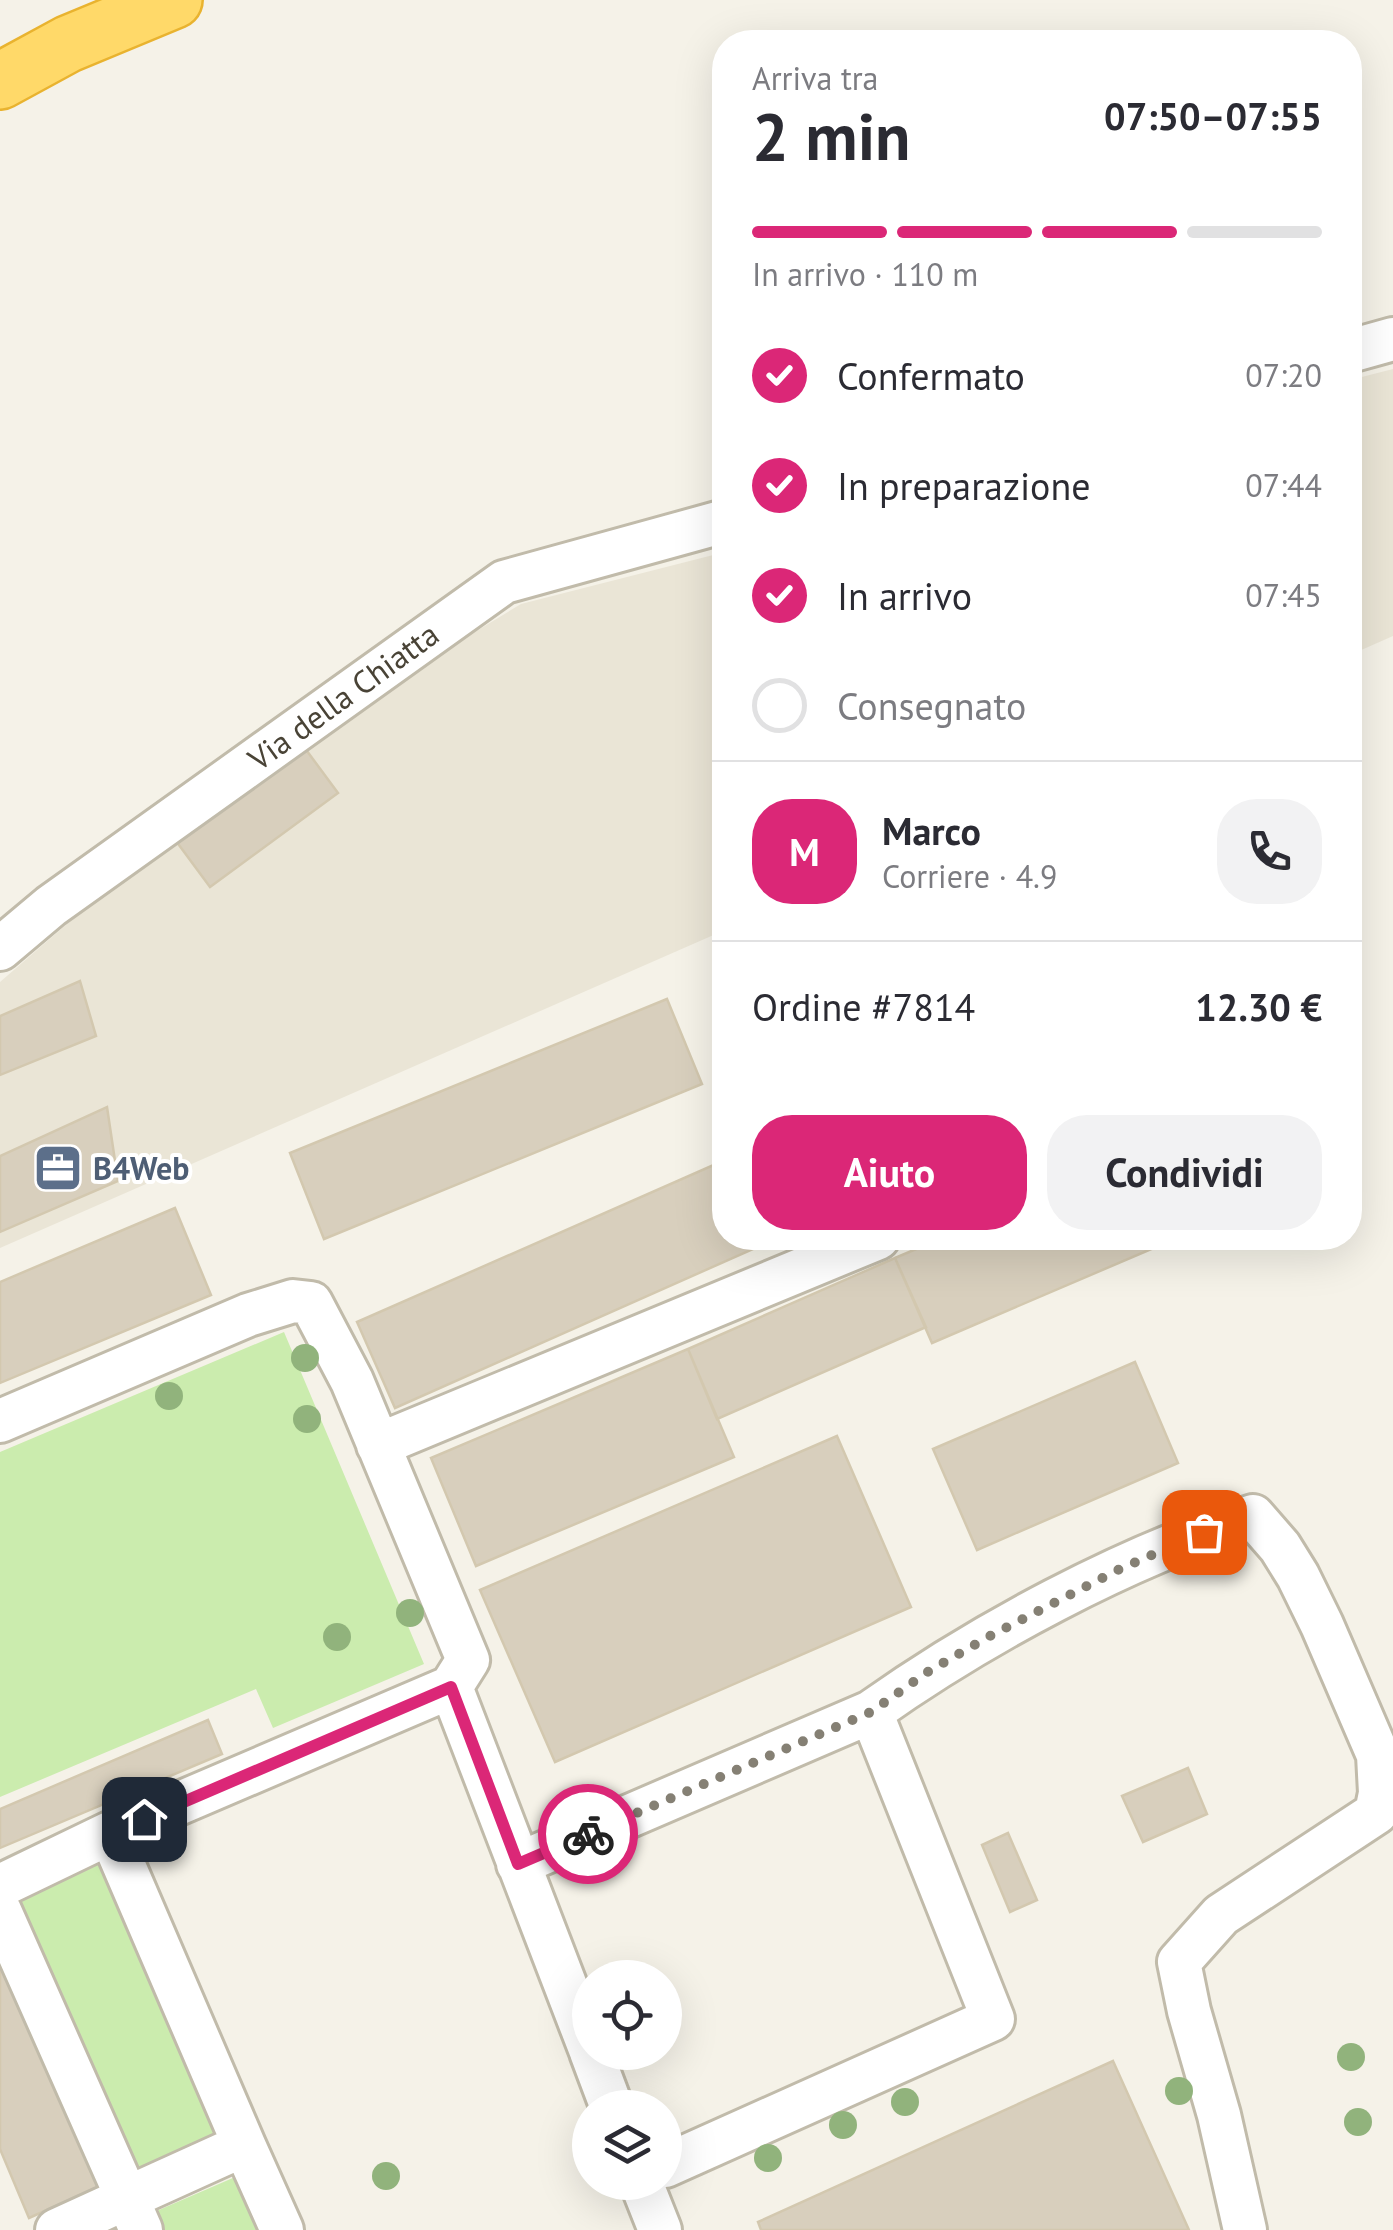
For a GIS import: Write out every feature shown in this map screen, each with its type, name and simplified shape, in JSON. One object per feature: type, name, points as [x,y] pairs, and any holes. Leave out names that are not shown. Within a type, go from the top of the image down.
[{"type":"highway","points":[[0,36],[90,0]]},
{"type":"highway","points":[[0,80],[68,44],[174,0]]},
{"type":"street","points":[[1362,348],[1393,339]]},
{"type":"street","name":"Via della Chiatta","points":[[0,949],[51,906],[504,582],[712,525]]},
{"type":"street","points":[[378,1445],[824,1250]]},
{"type":"street","points":[[0,1421],[248,1315],[293,1301],[311,1303],[352,1381],[468,1660],[451,1687],[110,1833],[0,1886]]},
{"type":"street","points":[[518,1864],[871,1712],[929,1671],[1120,1569],[1204,1532],[1253,1516],[1280,1547],[1322,1625],[1378,1755],[1380,1793],[1376,1813],[1221,1916],[1179,1962],[1244,2223]]},
{"type":"street","points":[[451,1687],[572,2002]]},
{"type":"street","points":[[682,2158],[993,2019],[871,1712]]},
{"type":"street","points":[[110,1833],[282,2230]]},
{"type":"street","points":[[0,1911],[134,2214]]},
{"type":"street","points":[[57,2230],[134,2214],[244,2145]]},
{"type":"street","points":[[649,2200],[660,2230]]},
{"type":"shaded area","points":[[1393,369],[1393,636],[1362,650],[1362,377]]},
{"type":"shaded area","points":[[712,555],[712,936],[0,1248],[0,982],[120,878],[425,662],[521,604]]},
{"type":"green space","points":[[284,1332],[424,1664],[273,1728],[256,1689],[0,1797],[0,1452]]},
{"type":"green space","points":[[103,1861],[223,2132],[136,2171],[16,1900]]},
{"type":"green space","points":[[242,2174],[266,2230],[159,2230],[152,2213]]},
{"type":"building","points":[[304,747],[338,793],[210,887],[176,841]]},
{"type":"building","points":[[80,981],[96,1036],[0,1075],[0,1016]]},
{"type":"building","points":[[667,999],[702,1084],[324,1239],[290,1153]]},
{"type":"building","name":"B4Web","points":[[107,1107],[118,1181],[0,1232],[0,1156]]},
{"type":"building","points":[[712,1166],[712,1250],[751,1250],[395,1408],[357,1322]]},
{"type":"building","points":[[175,1208],[211,1295],[0,1383],[0,1282]]},
{"type":"building","points":[[914,1250],[1149,1250],[932,1343],[895,1258]]},
{"type":"building","points":[[895,1258],[926,1327],[717,1419],[688,1349]]},
{"type":"building","points":[[688,1349],[734,1457],[476,1566],[431,1458]]},
{"type":"building","points":[[1135,1362],[1178,1463],[977,1550],[933,1449]]},
{"type":"building","points":[[837,1436],[911,1607],[555,1762],[480,1590]]},
{"type":"building","points":[[208,1720],[222,1754],[0,1848],[0,1809]]},
{"type":"building","points":[[1188,1768],[1207,1814],[1143,1842],[1122,1796]]},
{"type":"building","points":[[1008,1833],[1037,1900],[1010,1912],[982,1845]]},
{"type":"building","points":[[0,1958],[98,2187],[29,2218],[0,2149]]},
{"type":"building","points":[[1113,2061],[1189,2230],[761,2230],[758,2222]]},
{"type":"way so far","points":[[588,1834],[871,1712],[929,1671],[990,1636],[1120,1569],[1204,1532]]},
{"type":"place","name":"B4Web","points":[[58,1168]]},
{"type":"route","points":[[144,1819],[451,1687],[518,1864],[588,1834]]}]
